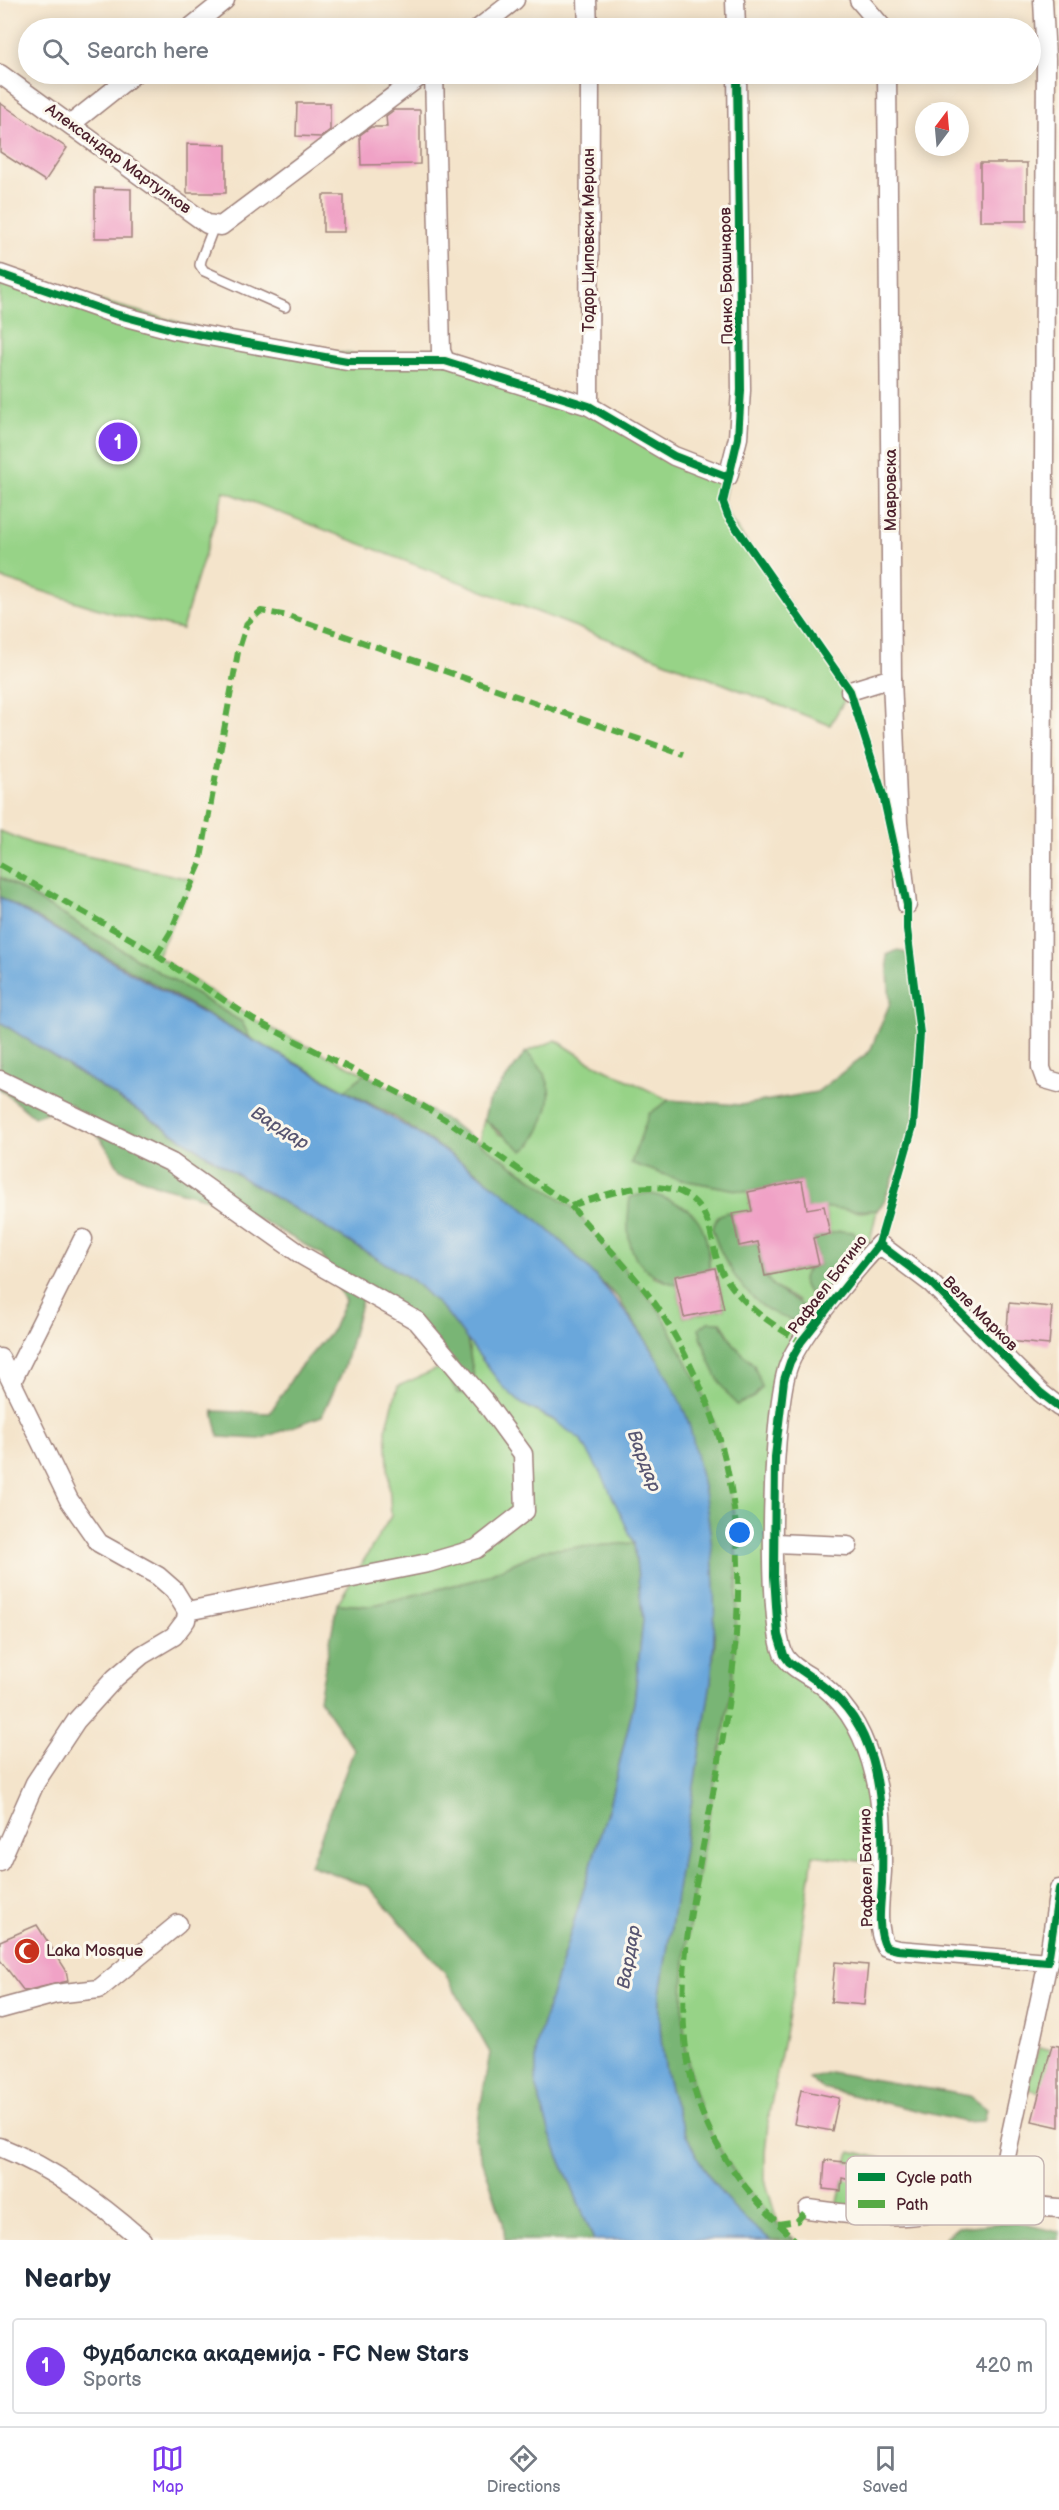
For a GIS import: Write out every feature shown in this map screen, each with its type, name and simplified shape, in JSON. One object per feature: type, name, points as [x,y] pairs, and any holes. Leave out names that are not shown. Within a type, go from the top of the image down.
[{"type":"street","points":[[202,18],[225,0]]},
{"type":"street","points":[[492,18],[515,0]]},
{"type":"street","points":[[587,0],[588,18]]},
{"type":"street","points":[[735,0],[736,18]]},
{"type":"street","points":[[859,0],[874,18]]},
{"type":"street","points":[[1043,0],[1052,55],[1041,1068],[1045,1078],[1059,1083]]},
{"type":"street","name":"Александар Мартулков","points":[[0,74],[211,225]]},
{"type":"street","points":[[71,124],[121,84]]},
{"type":"street","points":[[211,225],[221,226],[232,220],[410,84]]},
{"type":"street","points":[[434,84],[441,351],[445,361]]},
{"type":"street","name":"Тодор Циповски Мерџан","points":[[589,406],[590,84]]},
{"type":"street","name":"Панко Брашнаров","points":[[589,406],[674,456],[728,477],[738,438],[741,390],[737,84]]},
{"type":"street","name":"Мавровска","points":[[887,84],[892,678],[898,823],[907,905]]},
{"type":"street","points":[[0,274],[115,314],[175,330],[347,361],[445,361],[589,406]]},
{"type":"street","points":[[850,691],[892,678]]},
{"type":"street","points":[[0,1080],[172,1163],[303,1256],[417,1321],[485,1402],[523,1454],[525,1511],[476,1549],[428,1563],[187,1611]]},
{"type":"street","points":[[12,1381],[83,1239]]},
{"type":"street","name":"Веле Марков","points":[[879,1244],[931,1283],[1041,1393],[1059,1407]]},
{"type":"street","name":"Рафаел Батино","points":[[879,1244],[801,1342],[790,1362],[781,1394],[775,1457],[778,1635],[784,1655],[789,1662],[833,1694],[851,1715],[864,1740],[876,1777],[882,1832],[880,1919],[885,1946],[898,1950],[1048,1962]]},
{"type":"street","points":[[0,1358],[69,1500],[99,1543],[158,1576],[174,1590],[187,1611],[186,1620],[174,1636],[142,1655],[76,1721],[35,1783],[0,1863]]},
{"type":"street","points":[[775,1543],[848,1546]]},
{"type":"street","points":[[1007,2156],[1048,1962],[1059,1889]]},
{"type":"street","points":[[0,2009],[55,1994],[99,1989],[178,1924]]},
{"type":"street","points":[[0,2147],[50,2172],[104,2207],[142,2240]]},
{"type":"street","points":[[1044,2206],[1059,2208]]},
{"type":"street","points":[[808,2209],[846,2213]]},
{"type":"lane","points":[[211,225],[200,265],[204,271],[285,307]]},
{"type":"green space","points":[[0,274],[270,347],[445,361],[540,391],[728,477],[723,502],[728,516],[850,691],[830,725],[224,491],[182,629],[112,613],[0,578]]},
{"type":"green space","points":[[0,831],[33,844],[194,880],[157,956],[254,1020],[365,1074],[345,1090],[250,1038],[242,1022],[0,877]]},
{"type":"green space","points":[[0,877],[242,1022],[250,1038],[0,897]]},
{"type":"green space","points":[[898,950],[910,955],[920,1034],[913,1126],[884,1202],[877,1210],[807,1209],[801,1181],[748,1192],[677,1179],[631,1163],[649,1114],[669,1100],[741,1105],[817,1092],[870,1051],[890,1003],[887,955]]},
{"type":"green space","points":[[0,1022],[243,1178],[413,1280],[446,1312],[467,1339],[477,1394],[457,1393],[444,1366],[397,1313],[363,1296],[344,1368],[322,1416],[260,1439],[219,1437],[213,1411],[270,1413],[296,1372],[333,1329],[345,1301],[321,1254],[261,1220],[209,1199],[159,1186],[120,1169],[101,1139],[71,1104],[34,1117],[0,1089]]},
{"type":"green space","points":[[556,1040],[587,1060],[669,1100],[649,1114],[677,1179],[748,1192],[752,1211],[732,1214],[747,1290],[763,1307],[793,1321],[798,1301],[774,1287],[765,1276],[808,1268],[805,1272],[821,1303],[781,1394],[781,1648],[858,1726],[882,1864],[813,1855],[793,1994],[769,2114],[765,2153],[765,2180],[778,2224],[748,2191],[724,2157],[706,2124],[694,2090],[686,2054],[683,2016],[688,1931],[731,1692],[737,1578],[734,1512],[697,1381],[660,1311],[571,1206],[479,1142],[484,1119],[499,1134],[531,1145],[538,1133],[545,1109],[545,1085],[535,1063],[526,1052]],"holes":[[[709,1251],[709,1269],[715,1268],[724,1309],[684,1317],[677,1285],[653,1277]],[[721,1322],[735,1346],[754,1365],[703,1343]]]},
{"type":"green space","points":[[526,1052],[544,1074],[548,1083],[549,1101],[540,1130],[523,1151],[484,1119],[488,1102]]},
{"type":"green space","points":[[365,1074],[448,1121],[571,1206],[660,1311],[697,1381],[714,1422],[725,1459],[734,1512],[737,1578],[736,1636],[731,1692],[688,1931],[684,1979],[684,2023],[688,2063],[698,2100],[713,2136],[733,2171],[761,2205],[795,2240],[771,2240],[744,2217],[720,2191],[701,2163],[685,2131],[673,2098],[665,2064],[660,2029],[660,1994],[711,1682],[715,1640],[654,1352],[617,1297],[561,1243],[480,1174],[393,1116],[345,1090]]},
{"type":"green space","points":[[648,1193],[677,1203],[696,1217],[706,1238],[709,1269],[675,1277],[677,1285],[661,1279],[639,1263],[633,1253],[628,1229],[630,1197]]},
{"type":"green space","points":[[824,1206],[861,1212],[877,1210],[869,1246],[840,1231],[830,1234]]},
{"type":"green space","points":[[726,1212],[732,1214],[739,1246],[758,1242],[765,1276],[774,1287],[811,1312],[806,1321],[789,1319],[773,1313],[759,1303],[735,1276],[725,1260],[712,1229],[718,1216]]},
{"type":"green space","points":[[840,1231],[853,1232],[869,1246],[821,1303],[809,1294],[803,1277],[811,1268],[819,1265],[813,1238]]},
{"type":"green space","points":[[708,1322],[720,1322],[735,1346],[754,1365],[762,1387],[754,1397],[737,1405],[723,1388],[709,1359],[699,1329]]},
{"type":"green space","points":[[467,1339],[512,1395],[528,1407],[569,1429],[582,1441],[605,1477],[634,1543],[543,1550],[479,1579],[370,1606],[337,1604],[391,1516],[386,1430],[398,1386],[444,1366],[477,1394]]},
{"type":"green space","points":[[634,1543],[643,1620],[634,1703],[609,1806],[536,2046],[536,2088],[551,2137],[594,2240],[505,2240],[503,2222],[475,2138],[490,2053],[444,1971],[369,1887],[310,1865],[354,1750],[319,1699],[337,1604],[370,1606],[479,1579],[543,1550]]},
{"type":"green space","points":[[1039,2047],[1051,2050],[1059,2096],[1027,2089]]},
{"type":"green space","points":[[830,2072],[970,2096],[987,2109],[984,2121],[965,2122],[822,2088],[809,2078]]},
{"type":"green space","points":[[850,2151],[872,2156],[849,2156]]},
{"type":"green space","points":[[846,2168],[846,2206],[837,2206]]},
{"type":"green space","points":[[1028,2225],[1059,2232],[1059,2240],[942,2240],[958,2227]]},
{"type":"water","name":"Вардар","points":[[0,897],[143,980],[363,1101],[429,1141],[493,1184],[552,1233],[605,1286],[650,1347],[686,1415],[691,1431],[708,1514],[714,1598],[711,1682],[660,1994],[660,2029],[673,2098],[685,2131],[701,2163],[720,2191],[744,2217],[771,2240],[594,2240],[551,2137],[536,2088],[536,2046],[609,1806],[634,1703],[643,1620],[634,1543],[604,1479],[581,1440],[552,1419],[522,1404],[503,1387],[446,1312],[413,1280],[243,1178],[0,1022]]},
{"type":"building","points":[[0,103],[67,148],[45,181],[0,152]]},
{"type":"building","points":[[297,103],[330,103],[330,130],[321,137],[296,136]]},
{"type":"building","points":[[394,110],[420,110],[420,164],[361,165],[360,135],[371,127],[387,127],[386,116]]},
{"type":"building","points":[[187,144],[226,145],[226,193],[187,193]]},
{"type":"building","points":[[980,163],[1027,163],[1027,221],[980,221]]},
{"type":"building","points":[[95,188],[131,189],[131,238],[95,238]]},
{"type":"building","points":[[323,195],[344,195],[344,232],[323,232]]},
{"type":"building","points":[[802,1181],[807,1209],[824,1206],[830,1234],[813,1238],[819,1265],[765,1276],[758,1242],[739,1246],[732,1214],[752,1211],[748,1192]]},
{"type":"building","points":[[715,1268],[724,1309],[684,1317],[675,1276]]},
{"type":"building","points":[[1009,1303],[1052,1307],[1049,1345],[1006,1341]]},
{"type":"building","name":"Laka Mosque","points":[[37,1925],[66,1970],[68,1981],[24,1991],[0,1960],[0,1941]]},
{"type":"building","points":[[835,1962],[868,1965],[864,2005],[831,2002]]},
{"type":"building","points":[[1052,2045],[1059,2046],[1059,2127],[1032,2121]]},
{"type":"building","points":[[801,2090],[839,2098],[832,2131],[794,2124]]},
{"type":"building","points":[[825,2160],[846,2162],[846,2179],[842,2178],[841,2191],[823,2189]]},
{"type":"marked path","points":[[156,956],[170,933],[200,864],[238,652],[247,623],[261,611],[288,616],[684,755]]},
{"type":"marked path","points":[[0,865],[136,942],[254,1020],[411,1099],[448,1121],[571,1206],[604,1195],[643,1187],[662,1187],[679,1192],[694,1201],[705,1216],[718,1263],[733,1288],[759,1314],[801,1342]]},
{"type":"marked path","points":[[571,1206],[631,1273],[662,1314],[699,1384],[714,1421],[725,1459],[735,1518],[738,1577],[736,1636],[720,1755],[688,1931],[684,1979],[684,2023],[688,2063],[698,2100],[713,2136],[733,2171],[761,2205],[795,2240]]},
{"type":"marked path","points":[[778,2224],[797,2221],[808,2209]]},
{"type":"cycle path","points":[[737,84],[741,390],[738,438],[723,502],[728,516],[850,691],[883,795],[907,905],[907,929],[920,1034],[913,1126],[879,1244],[801,1342],[790,1362],[784,1380],[775,1457],[774,1576],[778,1635],[784,1655],[789,1662],[840,1701],[855,1720],[866,1741],[873,1763],[881,1812],[880,1925],[886,1947],[898,1950],[1048,1962],[1059,1889]]},
{"type":"cycle path","points":[[0,274],[115,314],[175,330],[347,361],[445,361],[589,406],[674,456],[728,477]]},
{"type":"cycle path","points":[[879,1244],[931,1283],[1041,1393],[1059,1407]]},
{"type":"place","name":"Фудбалска академија - FC New Stars","points":[[118,442]]},
{"type":"place","name":"Laka Mosque","points":[[27,1951]]}]
